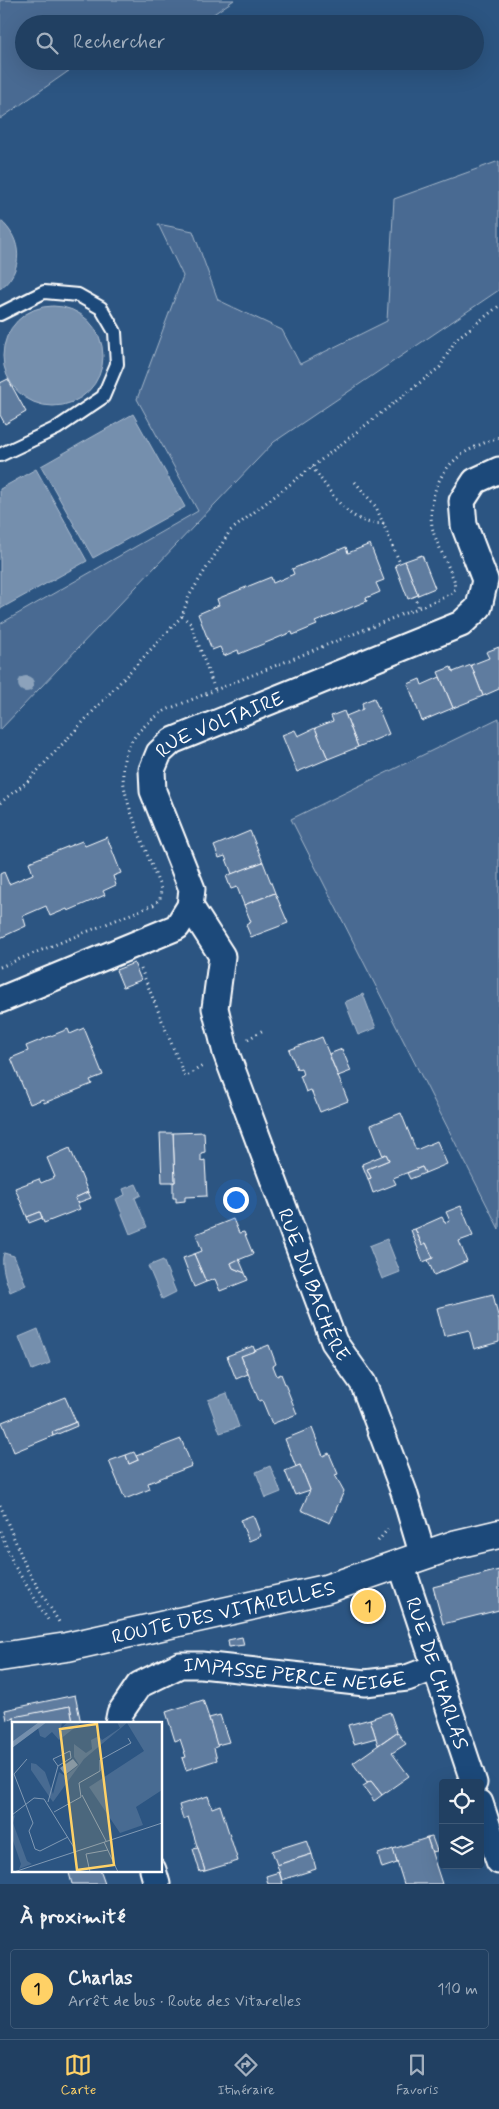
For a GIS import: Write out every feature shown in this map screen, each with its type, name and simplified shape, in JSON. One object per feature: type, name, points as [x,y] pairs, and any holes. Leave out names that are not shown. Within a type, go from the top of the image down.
[{"type":"main road","name":"ROUTE DES VITARELLES","points":[[0,1657],[59,1636],[326,1589],[457,1544],[499,1534]]},
{"type":"street","name":"RUE VOLTAIRE","points":[[190,906],[192,889],[153,791],[152,770],[159,753],[172,741],[461,624],[480,607],[485,580],[464,525],[462,501],[476,481],[499,470]]},
{"type":"street","points":[[0,1000],[177,926],[190,906]]},
{"type":"street","name":"RUE DU BACHÉRE","points":[[190,906],[222,956],[215,1008],[226,1053],[334,1342],[363,1383],[404,1492],[412,1560]]},
{"type":"street","name":"RUE DE CHARLAS","points":[[412,1560],[436,1667],[473,1779]]},
{"type":"street","name":"IMPASSE PERCE NEIGE","points":[[118,1722],[120,1713],[139,1685],[180,1665],[201,1665],[365,1683],[407,1678],[436,1667]]},
{"type":"street","points":[[484,1815],[499,1861]]},
{"type":"lane","points":[[0,314],[44,292],[78,296],[102,308],[115,332],[117,364],[102,397],[57,428],[0,455]]},
{"type":"path","points":[[0,803],[27,782],[182,616],[188,596],[230,530],[440,368],[456,339],[499,306]]},
{"type":"path","points":[[312,467],[350,515],[371,525],[384,523]]},
{"type":"path","points":[[355,482],[376,507],[400,563]]},
{"type":"path","points":[[182,616],[190,624],[215,690]]},
{"type":"path","points":[[140,968],[184,1077],[265,1030]]},
{"type":"path","points":[[0,1504],[27,1569],[59,1636]]},
{"type":"path","points":[[0,1531],[14,1565],[59,1636]]},
{"type":"shaded area","points":[[0,0],[234,0],[212,15],[15,15],[15,70],[70,70],[0,119]]},
{"type":"shaded area","points":[[499,161],[499,290],[274,442],[0,730],[0,624],[198,511],[137,399],[183,276],[158,224],[193,231],[218,300],[282,330],[300,364],[387,321],[394,199]]},
{"type":"shaded area","points":[[0,220],[13,236],[18,255],[13,273],[8,282],[0,289]]},
{"type":"shaded area","points":[[53,306],[63,307],[81,314],[95,328],[102,346],[102,366],[95,384],[81,398],[63,405],[53,406],[43,405],[25,398],[11,384],[4,366],[3,356],[4,346],[11,328],[25,314],[43,307]]},
{"type":"shaded area","points":[[133,414],[185,507],[93,558],[41,466]]},
{"type":"shaded area","points":[[36,469],[87,561],[0,609],[0,489]]},
{"type":"shaded area","points":[[499,718],[499,1229],[291,819]]},
{"type":"shaded area","points":[[363,994],[376,1028],[358,1035],[345,1002]]},
{"type":"shaded area","points":[[136,1184],[141,1195],[135,1198],[147,1227],[130,1234],[116,1199],[125,1195],[123,1189]]},
{"type":"shaded area","points":[[387,1239],[400,1272],[382,1279],[369,1246]]},
{"type":"shaded area","points":[[4,1253],[14,1256],[26,1285],[10,1292],[3,1267]]},
{"type":"shaded area","points":[[163,1260],[176,1292],[162,1299],[148,1266]]},
{"type":"shaded area","points":[[38,1329],[50,1363],[32,1370],[19,1337]]},
{"type":"shaded area","points":[[227,1393],[239,1427],[220,1433],[208,1400]]},
{"type":"shaded area","points":[[270,1466],[281,1492],[266,1498],[256,1472]]},
{"type":"building","points":[[8,379],[26,412],[5,424],[0,415],[0,383]]},
{"type":"building","points":[[370,544],[384,580],[376,583],[380,592],[366,598],[367,601],[315,622],[317,625],[293,635],[292,632],[239,654],[238,650],[224,656],[220,647],[212,650],[198,614],[219,605],[217,599],[271,577],[273,583],[294,574],[292,569],[346,547],[348,553]]},
{"type":"building","points":[[422,555],[435,588],[418,595],[405,561]]},
{"type":"building","points":[[405,561],[418,595],[408,599],[395,565]]},
{"type":"building","points":[[499,647],[499,689],[483,696],[471,665],[489,658],[486,652]]},
{"type":"building","points":[[471,665],[483,696],[453,708],[438,672],[451,667],[453,672]]},
{"type":"building","points":[[440,677],[453,708],[422,721],[408,684],[420,679],[422,685]]},
{"type":"building","points":[[374,698],[389,734],[358,747],[346,716],[363,709],[362,703]]},
{"type":"building","points":[[344,711],[358,747],[328,759],[315,728],[333,721],[331,716]]},
{"type":"building","points":[[315,728],[328,759],[297,772],[282,735],[295,730],[298,736]]},
{"type":"building","points":[[250,831],[263,862],[232,874],[225,856],[219,858],[214,846]]},
{"type":"building","points":[[107,837],[121,873],[113,876],[116,885],[103,891],[105,895],[68,911],[67,909],[50,916],[46,906],[23,916],[26,926],[0,938],[0,874],[4,872],[9,884],[33,874],[29,862],[82,841],[85,846]]},
{"type":"building","points":[[263,862],[275,893],[244,905],[237,887],[231,889],[226,876]]},
{"type":"building","points":[[275,893],[288,923],[251,937],[246,925],[251,922],[244,905]]},
{"type":"building","points":[[134,963],[141,980],[123,987],[116,970]]},
{"type":"building","points":[[84,1028],[103,1075],[90,1080],[92,1084],[44,1103],[43,1099],[30,1104],[11,1058],[28,1051],[26,1046],[68,1029],[70,1034]]},
{"type":"building","points":[[322,1037],[348,1101],[320,1112],[311,1090],[306,1092],[300,1076],[303,1075],[301,1068],[297,1069],[289,1050]]},
{"type":"building","points":[[342,1049],[351,1071],[338,1076],[329,1054]]},
{"type":"building","points":[[401,1113],[416,1150],[437,1141],[447,1164],[425,1173],[422,1167],[393,1178],[396,1184],[373,1193],[368,1179],[371,1178],[367,1169],[389,1160],[386,1154],[383,1156],[371,1125]]},
{"type":"building","points":[[204,1132],[205,1152],[201,1153],[201,1161],[205,1160],[207,1196],[185,1197],[185,1201],[176,1202],[176,1198],[173,1198],[173,1182],[175,1182],[173,1133]]},
{"type":"building","points":[[160,1133],[173,1133],[175,1182],[162,1182]]},
{"type":"building","points":[[70,1148],[88,1192],[75,1198],[80,1209],[44,1223],[40,1212],[27,1217],[15,1188],[39,1179],[41,1183],[55,1177],[47,1158]]},
{"type":"building","points":[[386,1154],[389,1160],[367,1169],[371,1178],[368,1179],[362,1164]]},
{"type":"building","points":[[422,1167],[425,1173],[410,1179],[407,1173]]},
{"type":"building","points":[[88,1192],[91,1198],[77,1203],[75,1198]]},
{"type":"building","points":[[461,1206],[473,1236],[459,1241],[467,1261],[434,1275],[428,1260],[433,1258],[426,1243],[422,1245],[415,1229],[442,1217],[445,1223],[450,1221],[446,1212]]},
{"type":"building","points":[[40,1212],[42,1218],[29,1223],[27,1217]]},
{"type":"building","points":[[233,1219],[239,1233],[244,1232],[253,1254],[231,1263],[233,1268],[245,1273],[248,1280],[220,1291],[215,1279],[206,1282],[194,1254],[202,1251],[196,1234]]},
{"type":"building","points":[[415,1229],[422,1245],[426,1243],[433,1258],[423,1262],[411,1230]]},
{"type":"building","points":[[194,1254],[206,1282],[194,1287],[183,1258]]},
{"type":"building","points":[[239,1259],[245,1273],[233,1268],[231,1263]]},
{"type":"building","points":[[493,1294],[499,1320],[499,1342],[474,1349],[469,1330],[444,1336],[437,1308]]},
{"type":"building","points":[[269,1345],[276,1364],[273,1366],[277,1376],[281,1374],[297,1414],[272,1424],[262,1400],[259,1401],[241,1356]]},
{"type":"building","points":[[253,1346],[255,1351],[241,1356],[248,1374],[236,1379],[227,1356]]},
{"type":"building","points":[[65,1397],[76,1422],[52,1432],[53,1436],[14,1452],[2,1422]]},
{"type":"building","points":[[76,1422],[77,1426],[53,1436],[52,1432]]},
{"type":"building","points":[[312,1428],[323,1456],[329,1453],[338,1474],[335,1475],[344,1491],[330,1523],[301,1510],[310,1490],[300,1465],[296,1467],[285,1439]]},
{"type":"building","points":[[181,1439],[192,1466],[148,1483],[150,1489],[125,1499],[109,1461],[126,1455],[129,1464],[138,1460],[136,1456]]},
{"type":"building","points":[[134,1452],[138,1460],[129,1464],[126,1455]]},
{"type":"building","points":[[300,1465],[310,1490],[295,1495],[285,1471]]},
{"type":"building","points":[[253,1515],[261,1536],[249,1541],[240,1520]]},
{"type":"building","points":[[499,1570],[499,1610],[443,1624],[433,1587]]},
{"type":"building","points":[[242,1637],[244,1645],[229,1647],[228,1640]]},
{"type":"building","points":[[75,1695],[81,1722],[73,1722],[70,1706],[7,1720],[5,1710]]},
{"type":"building","points":[[203,1700],[218,1746],[214,1748],[217,1760],[186,1770],[182,1758],[186,1757],[180,1739],[175,1741],[166,1712]]},
{"type":"building","points":[[70,1706],[73,1722],[15,1722],[14,1717]]},
{"type":"building","points":[[390,1712],[397,1732],[378,1745],[370,1719]]},
{"type":"building","points":[[220,1715],[229,1742],[217,1745],[209,1718]]},
{"type":"building","points":[[370,1719],[376,1738],[354,1744],[348,1725]]},
{"type":"building","points":[[397,1732],[406,1744],[392,1753],[409,1776],[382,1795],[371,1781],[367,1783],[353,1763]]},
{"type":"building","points":[[371,1781],[382,1795],[374,1801],[363,1786]]},
{"type":"building","points":[[208,1796],[212,1808],[220,1805],[238,1861],[205,1871],[188,1817],[183,1819],[179,1805]]},
{"type":"building","points":[[432,1837],[437,1851],[432,1852],[427,1838]]},
{"type":"building","points":[[427,1838],[442,1884],[404,1884],[393,1849]]},
{"type":"building","points":[[307,1840],[312,1854],[277,1865],[272,1851]]},
{"type":"building","points":[[198,1848],[205,1871],[200,1872],[193,1849]]},
{"type":"building","points":[[393,1849],[397,1863],[382,1868],[378,1854]]},
{"type":"building","points":[[312,1854],[316,1869],[282,1880],[277,1865]]},
{"type":"building","points":[[101,1872],[105,1884],[72,1884],[69,1873]]},
{"type":"building","points":[[279,1872],[283,1884],[268,1884],[266,1876]]},
{"type":"place","name":"Charlas","points":[[368,1606]]}]
